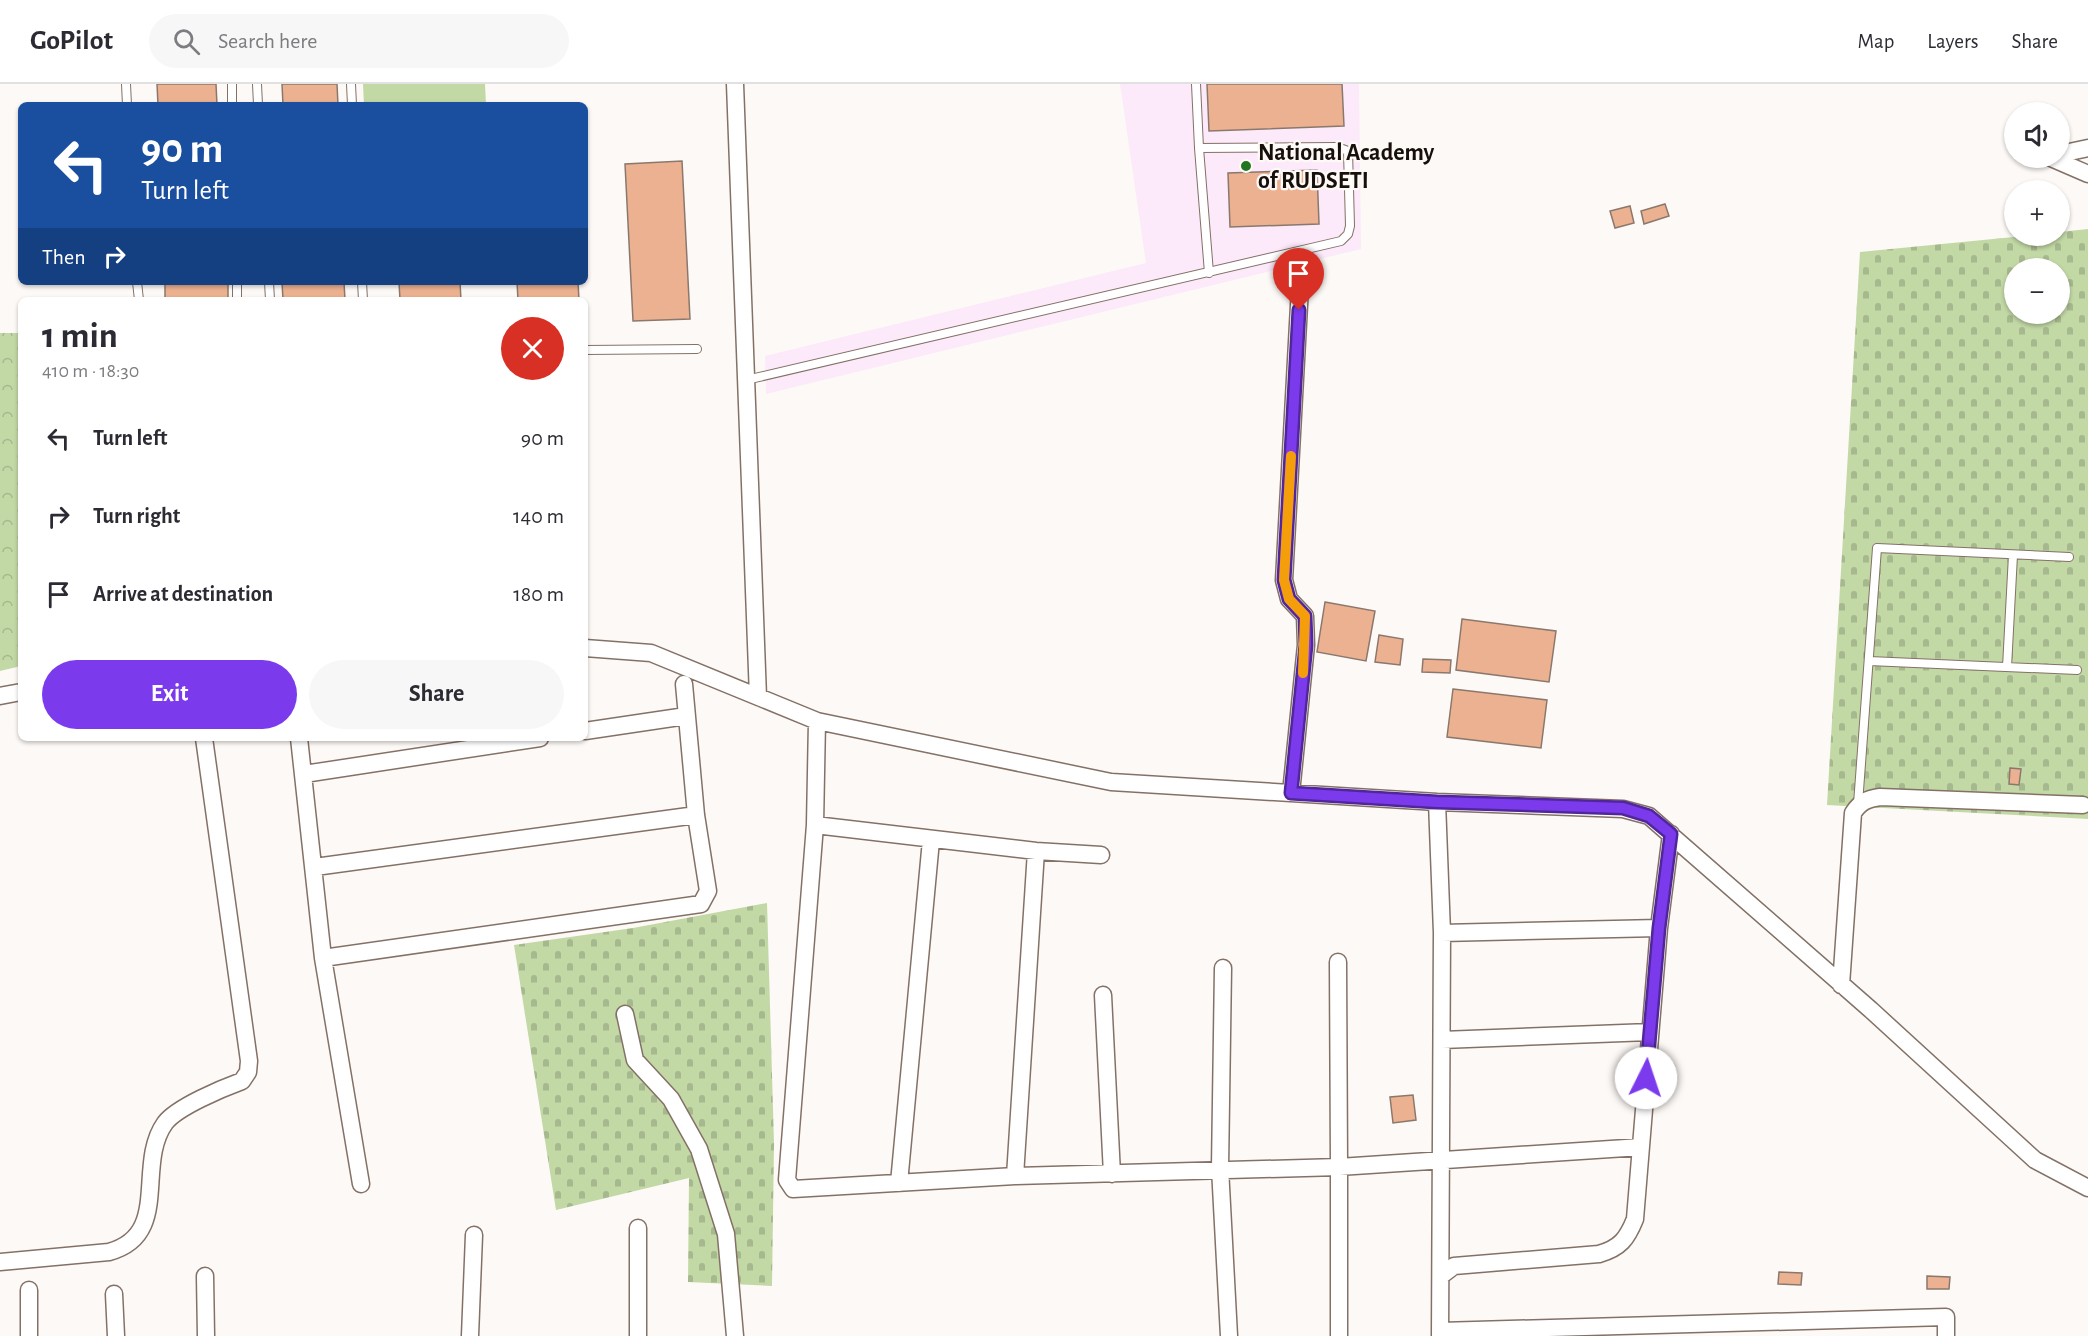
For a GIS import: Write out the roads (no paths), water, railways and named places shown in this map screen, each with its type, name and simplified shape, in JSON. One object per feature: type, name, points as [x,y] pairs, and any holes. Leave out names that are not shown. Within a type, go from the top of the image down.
[{"type":"street","points":[[735,84],[758,697]]},
{"type":"street","points":[[2070,152],[2088,148]]},
{"type":"street","points":[[2070,166],[2088,174]]},
{"type":"street","points":[[1291,793],[1306,645],[1305,616],[1289,599],[1284,580],[1300,287]]},
{"type":"street","points":[[588,648],[651,653],[817,721],[1111,782],[1437,802],[1623,808],[1649,816],[2035,1160],[2088,1188]]},
{"type":"street","points":[[323,958],[702,904],[708,891],[696,815],[684,684]]},
{"type":"street","points":[[0,696],[18,693]]},
{"type":"street","points":[[588,731],[686,716]]},
{"type":"street","points":[[817,721],[815,825],[787,1180],[793,1189],[1015,1176],[1220,1168],[1339,1167],[1641,1147]]},
{"type":"street","points":[[0,1262],[109,1252],[125,1248],[134,1242],[145,1228],[158,1136],[166,1121],[179,1111],[242,1081],[248,1072],[249,1061],[204,741]]},
{"type":"street","points":[[299,741],[315,867],[323,958],[361,1184]]},
{"type":"street","points":[[304,774],[520,741]]},
{"type":"street","points":[[1841,985],[1853,813],[1858,805],[1867,799],[1880,797],[2086,805]]},
{"type":"street","points":[[1437,802],[1442,933],[1440,1333],[1946,1317],[1946,1336]]},
{"type":"street","points":[[315,867],[696,815]]},
{"type":"street","points":[[815,825],[931,840],[1101,855]]},
{"type":"street","points":[[1442,1275],[1454,1266],[1599,1254],[1615,1249],[1627,1238],[1635,1219],[1659,928],[1671,834]]},
{"type":"street","points":[[898,1183],[931,840]]},
{"type":"street","points":[[1015,1176],[1036,851]]},
{"type":"street","points":[[1442,933],[1659,928]]},
{"type":"street","points":[[1338,962],[1339,1336]]},
{"type":"street","points":[[1223,968],[1220,1168],[1229,1336]]},
{"type":"street","points":[[1103,995],[1112,1174]]},
{"type":"street","points":[[625,1014],[635,1060],[651,1081],[672,1099],[699,1149],[726,1234],[735,1336]]},
{"type":"street","points":[[1442,1040],[1650,1032]]},
{"type":"street","points":[[638,1228],[638,1336]]},
{"type":"street","points":[[471,1336],[474,1235]]},
{"type":"street","points":[[205,1275],[206,1336]]},
{"type":"street","points":[[29,1290],[29,1336]]},
{"type":"street","points":[[114,1294],[116,1336]]},
{"type":"lane","points":[[126,84],[127,102]]},
{"type":"lane","points":[[231,84],[232,102]]},
{"type":"lane","points":[[257,84],[258,102]]},
{"type":"lane","points":[[351,84],[352,102]]},
{"type":"lane","points":[[1196,84],[1209,273]]},
{"type":"lane","points":[[746,380],[1341,241],[1348,234],[1350,226],[1348,151],[1337,147],[1199,148]]},
{"type":"lane","points":[[588,350],[697,349]]},
{"type":"lane","points":[[1858,805],[1877,548],[2069,557]]},
{"type":"lane","points":[[2007,667],[2013,555]]},
{"type":"lane","points":[[1869,661],[2077,670]]},
{"type":"place","name":"National Academy of RUDSETI","points":[[1246,166]]}]
